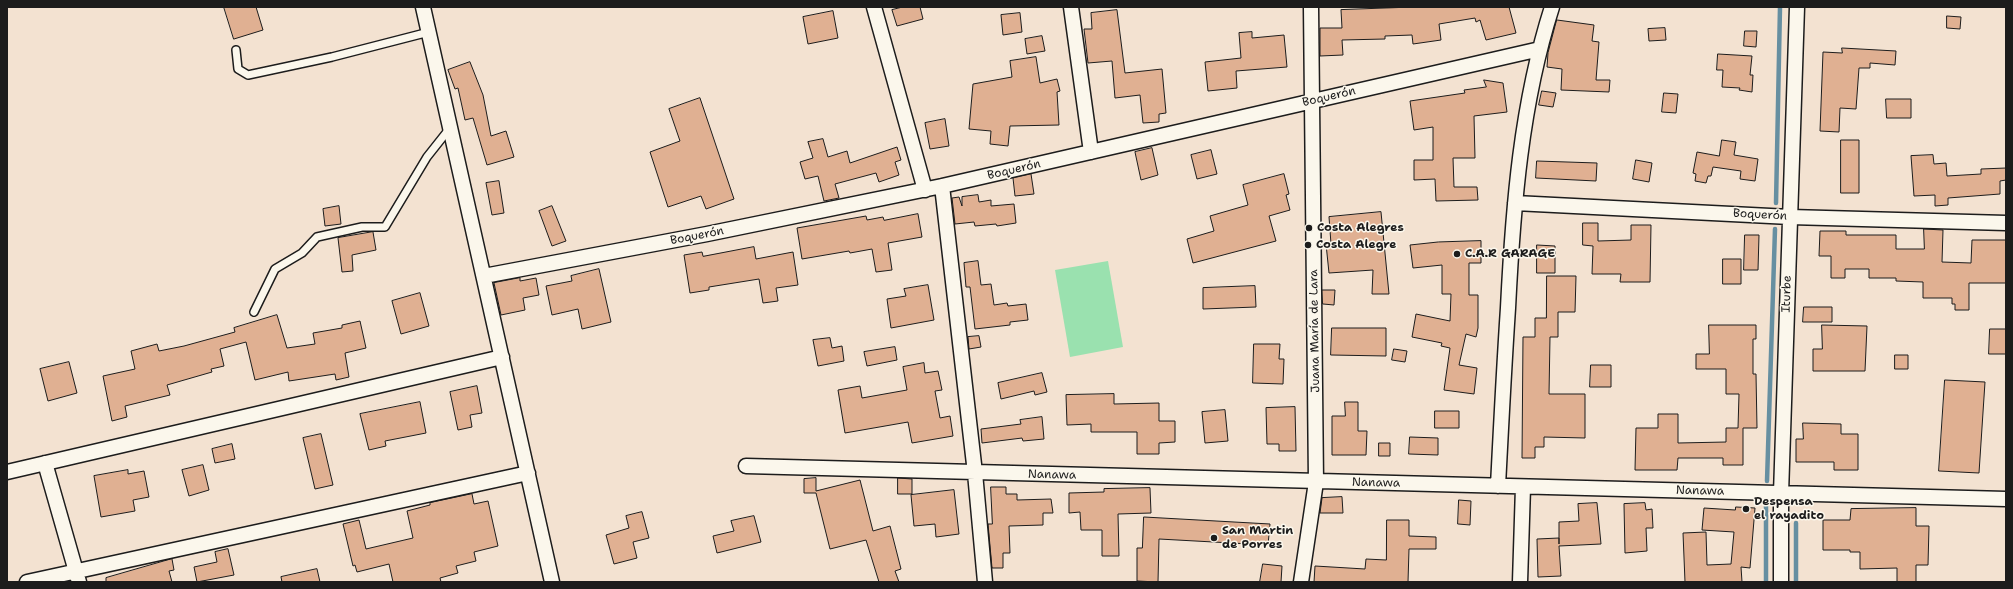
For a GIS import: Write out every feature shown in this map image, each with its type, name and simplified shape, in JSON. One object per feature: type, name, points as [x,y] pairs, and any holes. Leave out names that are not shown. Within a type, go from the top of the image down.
[{"type":"street","points":[[423,7],[552,582]]},
{"type":"street","points":[[874,7],[926,190]]},
{"type":"street","points":[[1072,7],[1091,152]]},
{"type":"street","name":"Juana María de Lara","points":[[1301,582],[1316,482],[1311,7]]},
{"type":"street","points":[[1498,486],[1515,203],[1528,100],[1552,7]]},
{"type":"street","name":"Iturbe","points":[[1781,582],[1781,494],[1797,7]]},
{"type":"street","name":"Boquerón","points":[[484,276],[926,190],[1540,50]]},
{"type":"street","points":[[942,186],[975,473],[985,582]]},
{"type":"street","name":"Boquerón","points":[[1515,203],[1790,217],[2006,223]]},
{"type":"street","points":[[7,472],[502,357]]},
{"type":"street","points":[[45,463],[78,577]]},
{"type":"street","name":"Nanawa","points":[[746,466],[2006,499]]},
{"type":"street","points":[[27,582],[78,577],[528,473]]},
{"type":"street","points":[[1520,582],[1523,487]]},
{"type":"lane","points":[[236,50],[238,68],[248,75],[332,57],[429,32]]},
{"type":"lane","points":[[254,312],[275,268],[302,253],[317,237],[362,227],[385,227],[426,157],[450,128]]},
{"type":"green space","points":[[1108,261],[1123,347],[1070,357],[1055,270]]},
{"type":"building","points":[[224,7],[256,7],[263,30],[234,39]]},
{"type":"building","points":[[903,7],[920,7],[923,19],[897,26],[892,10]]},
{"type":"building","points":[[1413,7],[1509,7],[1516,33],[1486,40],[1480,20],[1476,22],[1475,18],[1439,24],[1441,40],[1413,44],[1412,35],[1385,36],[1385,39],[1342,40],[1343,55],[1320,56],[1320,28],[1342,28],[1341,10]]},
{"type":"building","points":[[1117,10],[1125,73],[1162,69],[1166,113],[1159,114],[1159,122],[1143,123],[1140,95],[1115,98],[1112,61],[1088,63],[1084,29],[1092,29],[1091,13]]},
{"type":"building","points":[[833,11],[838,38],[808,44],[803,17]]},
{"type":"building","points":[[1020,13],[1022,32],[1003,35],[1001,15]]},
{"type":"building","points":[[1947,16],[1961,17],[1960,29],[1947,28]]},
{"type":"building","points":[[1557,20],[1594,25],[1592,41],[1599,42],[1596,80],[1610,80],[1609,92],[1561,90],[1562,69],[1547,67],[1548,53]]},
{"type":"building","points":[[1665,28],[1666,40],[1649,41],[1648,29]]},
{"type":"building","points":[[1745,31],[1757,31],[1756,47],[1744,46]]},
{"type":"building","points":[[1252,32],[1252,38],[1284,35],[1287,67],[1236,71],[1237,88],[1208,91],[1205,62],[1241,58],[1239,33]]},
{"type":"building","points":[[1042,36],[1045,51],[1027,54],[1025,39]]},
{"type":"building","points":[[1842,48],[1896,51],[1895,65],[1870,63],[1870,68],[1859,68],[1856,109],[1840,108],[1839,132],[1820,131],[1823,52],[1842,53]]},
{"type":"building","points":[[1718,54],[1752,56],[1750,75],[1753,75],[1752,92],[1739,90],[1740,88],[1722,87],[1723,70],[1717,70]]},
{"type":"building","points":[[1036,57],[1040,83],[1057,79],[1060,91],[1057,92],[1059,125],[1010,126],[1008,146],[990,144],[991,131],[969,129],[973,84],[1012,77],[1010,61]]},
{"type":"building","points":[[470,62],[483,95],[491,136],[506,131],[514,157],[487,165],[473,118],[465,120],[458,88],[455,89],[448,70]]},
{"type":"building","points":[[1484,80],[1503,83],[1507,112],[1474,116],[1475,158],[1453,158],[1454,187],[1477,187],[1478,200],[1436,201],[1435,179],[1414,180],[1414,160],[1433,160],[1433,127],[1414,130],[1410,101],[1465,93],[1464,90],[1486,87]]},
{"type":"building","points":[[1542,91],[1556,93],[1553,107],[1539,105]]},
{"type":"building","points":[[1664,93],[1678,94],[1676,113],[1662,112]]},
{"type":"building","points":[[700,98],[734,199],[706,209],[701,196],[668,207],[650,152],[680,141],[669,109]]},
{"type":"building","points":[[1886,99],[1911,99],[1911,118],[1887,118]]},
{"type":"building","points":[[945,119],[949,146],[930,149],[925,123]]},
{"type":"building","points":[[823,139],[828,157],[847,151],[850,163],[897,147],[901,160],[895,162],[899,175],[879,182],[876,173],[835,184],[839,198],[824,201],[818,176],[805,179],[800,162],[813,158],[808,142]]},
{"type":"building","points":[[1722,140],[1736,142],[1734,155],[1758,159],[1755,181],[1740,179],[1741,171],[1713,167],[1711,176],[1708,176],[1706,183],[1695,181],[1696,174],[1693,173],[1697,152],[1719,156]]},
{"type":"building","points":[[1841,140],[1859,140],[1859,193],[1841,193]]},
{"type":"building","points":[[1152,148],[1158,175],[1141,180],[1135,152]]},
{"type":"building","points":[[1211,150],[1217,174],[1197,179],[1191,155]]},
{"type":"building","points":[[1933,155],[1934,164],[1946,163],[1947,176],[1981,174],[1981,169],[2006,168],[2006,180],[2000,181],[2000,194],[1948,198],[1948,205],[1935,206],[1935,195],[1914,196],[1911,156]]},
{"type":"building","points":[[1636,160],[1652,163],[1649,182],[1633,179]]},
{"type":"building","points":[[1537,161],[1597,163],[1596,181],[1536,178]]},
{"type":"building","points":[[1031,174],[1034,194],[1015,196],[1013,178]]},
{"type":"building","points":[[1284,174],[1289,194],[1286,195],[1290,210],[1269,216],[1276,241],[1193,263],[1187,239],[1214,231],[1210,216],[1248,205],[1243,185]]},
{"type":"building","points":[[499,181],[504,213],[492,215],[486,183]]},
{"type":"building","points":[[978,195],[979,202],[991,200],[991,206],[1014,204],[1016,223],[997,226],[996,224],[975,226],[974,222],[955,224],[952,198],[959,197],[962,206],[962,197]]},
{"type":"building","points":[[339,206],[341,224],[325,226],[323,209]]},
{"type":"building","points":[[552,206],[566,241],[552,246],[539,211]]},
{"type":"building","points":[[1381,212],[1389,294],[1372,294],[1373,270],[1329,273],[1326,244],[1331,244],[1329,217]]},
{"type":"building","points":[[918,214],[922,237],[888,243],[892,270],[876,272],[872,249],[850,253],[849,251],[802,259],[797,228],[866,216],[867,220],[883,217],[884,220]]},
{"type":"building","points":[[1583,223],[1598,223],[1598,241],[1631,240],[1631,225],[1651,225],[1650,282],[1620,282],[1621,274],[1592,274],[1593,246],[1583,245]]},
{"type":"building","points":[[1924,229],[1943,230],[1942,262],[1971,263],[1972,240],[2006,240],[2006,283],[1969,283],[1969,310],[1955,310],[1955,304],[1952,304],[1952,298],[1923,298],[1923,282],[1896,281],[1896,278],[1869,278],[1869,269],[1845,269],[1845,278],[1831,278],[1831,256],[1819,256],[1820,231],[1846,231],[1846,235],[1896,235],[1896,249],[1924,249]]},
{"type":"building","points":[[373,232],[376,250],[352,255],[353,271],[342,272],[338,238]]},
{"type":"building","points":[[1745,235],[1759,235],[1758,270],[1744,270]]},
{"type":"building","points":[[1481,241],[1481,263],[1469,263],[1469,295],[1478,295],[1478,328],[1476,337],[1466,334],[1459,365],[1477,368],[1474,394],[1444,390],[1450,348],[1441,346],[1442,343],[1412,337],[1416,314],[1450,321],[1451,294],[1442,294],[1442,265],[1413,268],[1410,245],[1438,242]]},
{"type":"building","points":[[1537,245],[1555,246],[1555,273],[1537,273]]},
{"type":"building","points":[[754,247],[756,259],[793,252],[798,285],[776,288],[778,301],[763,303],[759,279],[709,287],[709,290],[690,293],[684,255],[702,252],[703,256]]},
{"type":"building","points":[[1723,259],[1741,259],[1741,284],[1723,284]]},
{"type":"building","points":[[978,261],[981,285],[991,284],[994,305],[1007,303],[1008,306],[1026,304],[1028,320],[1010,322],[1010,325],[975,329],[970,287],[966,287],[964,263]]},
{"type":"building","points":[[599,269],[611,322],[582,329],[578,309],[552,315],[546,286],[572,281],[571,276]]},
{"type":"building","points":[[1547,276],[1576,276],[1575,312],[1558,312],[1558,337],[1550,337],[1549,394],[1585,394],[1585,438],[1544,437],[1544,447],[1535,447],[1535,458],[1522,458],[1523,337],[1535,337],[1535,318],[1546,318]]},
{"type":"building","points":[[520,278],[520,281],[536,278],[539,295],[523,298],[525,310],[501,315],[494,283]]},
{"type":"building","points":[[928,285],[934,320],[891,328],[887,299],[906,296],[904,289]]},
{"type":"building","points":[[1255,286],[1256,307],[1203,309],[1203,288]]},
{"type":"building","points":[[1322,290],[1335,290],[1334,305],[1323,304]]},
{"type":"building","points":[[420,293],[429,326],[401,334],[392,301]]},
{"type":"building","points":[[1804,307],[1832,307],[1832,322],[1803,322]]},
{"type":"building","points":[[277,315],[287,348],[315,344],[313,333],[342,328],[342,325],[360,321],[366,348],[345,353],[349,377],[336,380],[335,374],[289,381],[288,372],[255,380],[246,342],[220,349],[224,366],[211,369],[212,372],[167,385],[170,395],[125,406],[127,417],[112,421],[103,376],[135,369],[131,351],[157,344],[159,351],[184,346],[235,332],[234,328]]},
{"type":"building","points":[[1709,325],[1756,325],[1756,339],[1753,339],[1753,374],[1756,374],[1757,428],[1743,428],[1743,465],[1723,465],[1723,458],[1678,458],[1677,470],[1635,470],[1636,428],[1658,428],[1658,414],[1678,414],[1678,443],[1726,442],[1726,428],[1738,428],[1739,394],[1726,394],[1726,369],[1696,369],[1696,354],[1709,354]]},
{"type":"building","points":[[1822,325],[1867,326],[1865,371],[1813,371],[1813,349],[1822,349]]},
{"type":"building","points":[[1332,328],[1386,328],[1386,356],[1331,355]]},
{"type":"building","points":[[1990,329],[2006,329],[2006,354],[1989,354]]},
{"type":"building","points":[[979,336],[981,347],[969,349],[968,337]]},
{"type":"building","points":[[830,338],[832,348],[842,346],[844,361],[818,366],[813,340]]},
{"type":"building","points":[[1254,344],[1280,344],[1279,359],[1284,359],[1283,384],[1253,383]]},
{"type":"building","points":[[895,347],[897,360],[867,366],[864,352]]},
{"type":"building","points":[[1394,349],[1407,351],[1405,362],[1392,360]]},
{"type":"building","points":[[1895,355],[1908,355],[1908,369],[1895,369]]},
{"type":"building","points":[[69,362],[77,393],[48,401],[40,369]]},
{"type":"building","points":[[924,363],[925,373],[938,371],[942,390],[935,391],[940,418],[950,416],[953,436],[912,443],[908,422],[845,433],[838,390],[860,386],[862,398],[907,390],[903,367]]},
{"type":"building","points":[[1591,365],[1611,365],[1611,387],[1590,387]]},
{"type":"building","points":[[1042,373],[1047,392],[1035,395],[1034,391],[1001,399],[998,383]]},
{"type":"building","points":[[1945,380],[1985,382],[1979,473],[1939,471]]},
{"type":"building","points":[[477,386],[482,413],[470,415],[472,427],[458,430],[450,392]]},
{"type":"building","points":[[1114,394],[1114,404],[1159,403],[1159,421],[1175,421],[1175,442],[1159,443],[1159,454],[1137,454],[1137,432],[1091,432],[1091,424],[1067,425],[1066,395]]},
{"type":"building","points":[[420,402],[426,433],[385,441],[386,446],[369,450],[360,414]]},
{"type":"building","points":[[1345,402],[1358,402],[1358,431],[1367,431],[1366,455],[1332,455],[1332,416],[1345,416]]},
{"type":"building","points":[[1295,407],[1296,451],[1279,451],[1279,444],[1267,444],[1266,408]]},
{"type":"building","points":[[1225,410],[1228,441],[1205,443],[1202,412]]},
{"type":"building","points":[[1435,411],[1459,411],[1459,428],[1435,428]]},
{"type":"building","points":[[1042,417],[1044,439],[1023,441],[1022,438],[982,443],[981,429],[1021,424],[1020,420]]},
{"type":"building","points":[[1803,423],[1841,424],[1841,434],[1858,434],[1858,470],[1834,470],[1834,462],[1796,462],[1796,439],[1803,439]]},
{"type":"building","points":[[321,434],[333,485],[315,489],[303,438]]},
{"type":"building","points":[[1410,437],[1438,438],[1438,455],[1409,454]]},
{"type":"building","points":[[1379,443],[1390,443],[1390,456],[1379,456]]},
{"type":"building","points":[[232,444],[235,459],[215,463],[212,449]]},
{"type":"building","points":[[203,465],[209,490],[189,496],[182,470]]},
{"type":"building","points":[[128,470],[128,474],[144,471],[149,497],[133,500],[135,511],[101,517],[94,476]]},
{"type":"building","points":[[816,478],[816,491],[860,480],[873,531],[890,526],[901,569],[895,571],[899,582],[879,582],[866,540],[830,549],[816,493],[804,493],[804,479]]},
{"type":"building","points":[[898,478],[912,479],[912,494],[898,494]]},
{"type":"building","points":[[991,487],[1006,487],[1006,494],[1017,494],[1017,500],[1051,499],[1053,513],[1043,513],[1043,525],[1009,526],[1010,553],[1003,553],[1003,568],[992,568],[988,524],[992,524]]},
{"type":"building","points":[[1150,488],[1151,513],[1118,514],[1119,556],[1102,556],[1102,530],[1081,530],[1080,512],[1069,513],[1069,493],[1104,492],[1104,489]]},
{"type":"building","points":[[954,490],[959,534],[936,537],[935,524],[914,526],[911,495]]},
{"type":"building","points":[[472,494],[474,504],[488,501],[498,546],[474,552],[476,561],[456,566],[458,573],[440,578],[441,582],[393,582],[389,564],[357,572],[355,565],[353,566],[343,524],[359,520],[366,549],[413,538],[407,511],[430,505],[430,503]]},
{"type":"building","points":[[1342,497],[1343,513],[1320,513],[1322,498]]},
{"type":"building","points":[[1459,500],[1471,501],[1470,525],[1458,524]]},
{"type":"building","points":[[1597,503],[1601,544],[1559,546],[1561,576],[1538,577],[1537,539],[1559,538],[1559,522],[1579,521],[1578,504]]},
{"type":"building","points":[[1645,503],[1646,510],[1652,509],[1653,528],[1646,528],[1647,551],[1625,553],[1624,504]]},
{"type":"building","points":[[1736,507],[1755,508],[1750,568],[1741,567],[1742,582],[1685,582],[1683,533],[1706,532],[1707,565],[1731,564],[1734,532],[1702,530],[1704,508],[1735,510]]},
{"type":"building","points":[[1916,508],[1916,526],[1929,526],[1928,565],[1916,565],[1916,582],[1897,582],[1897,568],[1860,569],[1860,552],[1850,552],[1850,550],[1823,550],[1823,520],[1850,520],[1851,509]]},
{"type":"building","points":[[642,512],[649,538],[633,542],[637,558],[614,564],[606,535],[629,528],[626,516]]},
{"type":"building","points":[[754,516],[761,542],[717,553],[713,536],[734,531],[731,521]]},
{"type":"building","points":[[1144,517],[1270,524],[1268,545],[1159,539],[1158,582],[1137,581],[1137,548],[1142,548]]},
{"type":"building","points":[[1387,520],[1409,520],[1409,536],[1436,537],[1436,549],[1409,549],[1408,582],[1314,582],[1315,566],[1365,569],[1366,559],[1386,560]]},
{"type":"building","points":[[228,549],[234,575],[197,582],[194,567],[217,562],[215,552]]},
{"type":"building","points":[[172,559],[174,570],[169,571],[172,582],[106,582],[106,578]]},
{"type":"building","points":[[1263,564],[1282,566],[1281,582],[1260,582]]},
{"type":"building","points":[[317,569],[320,582],[282,582],[281,577]]},
{"type":"waterway","points":[[1776,203],[1780,7]]},
{"type":"waterway","points":[[1767,481],[1775,229]]},
{"type":"waterway","points":[[1766,506],[1766,582]]},
{"type":"waterway","points":[[1796,523],[1796,582]]},
{"type":"place","name":"Costa Alegres","points":[[1309,228]]},
{"type":"place","name":"Costa Alegre","points":[[1308,245]]},
{"type":"place","name":"C.A.R GARAGE","points":[[1457,254]]},
{"type":"place","name":"Despensa el rayadito","points":[[1746,509]]},
{"type":"place","name":"San Martin de Porres","points":[[1214,538]]}]
